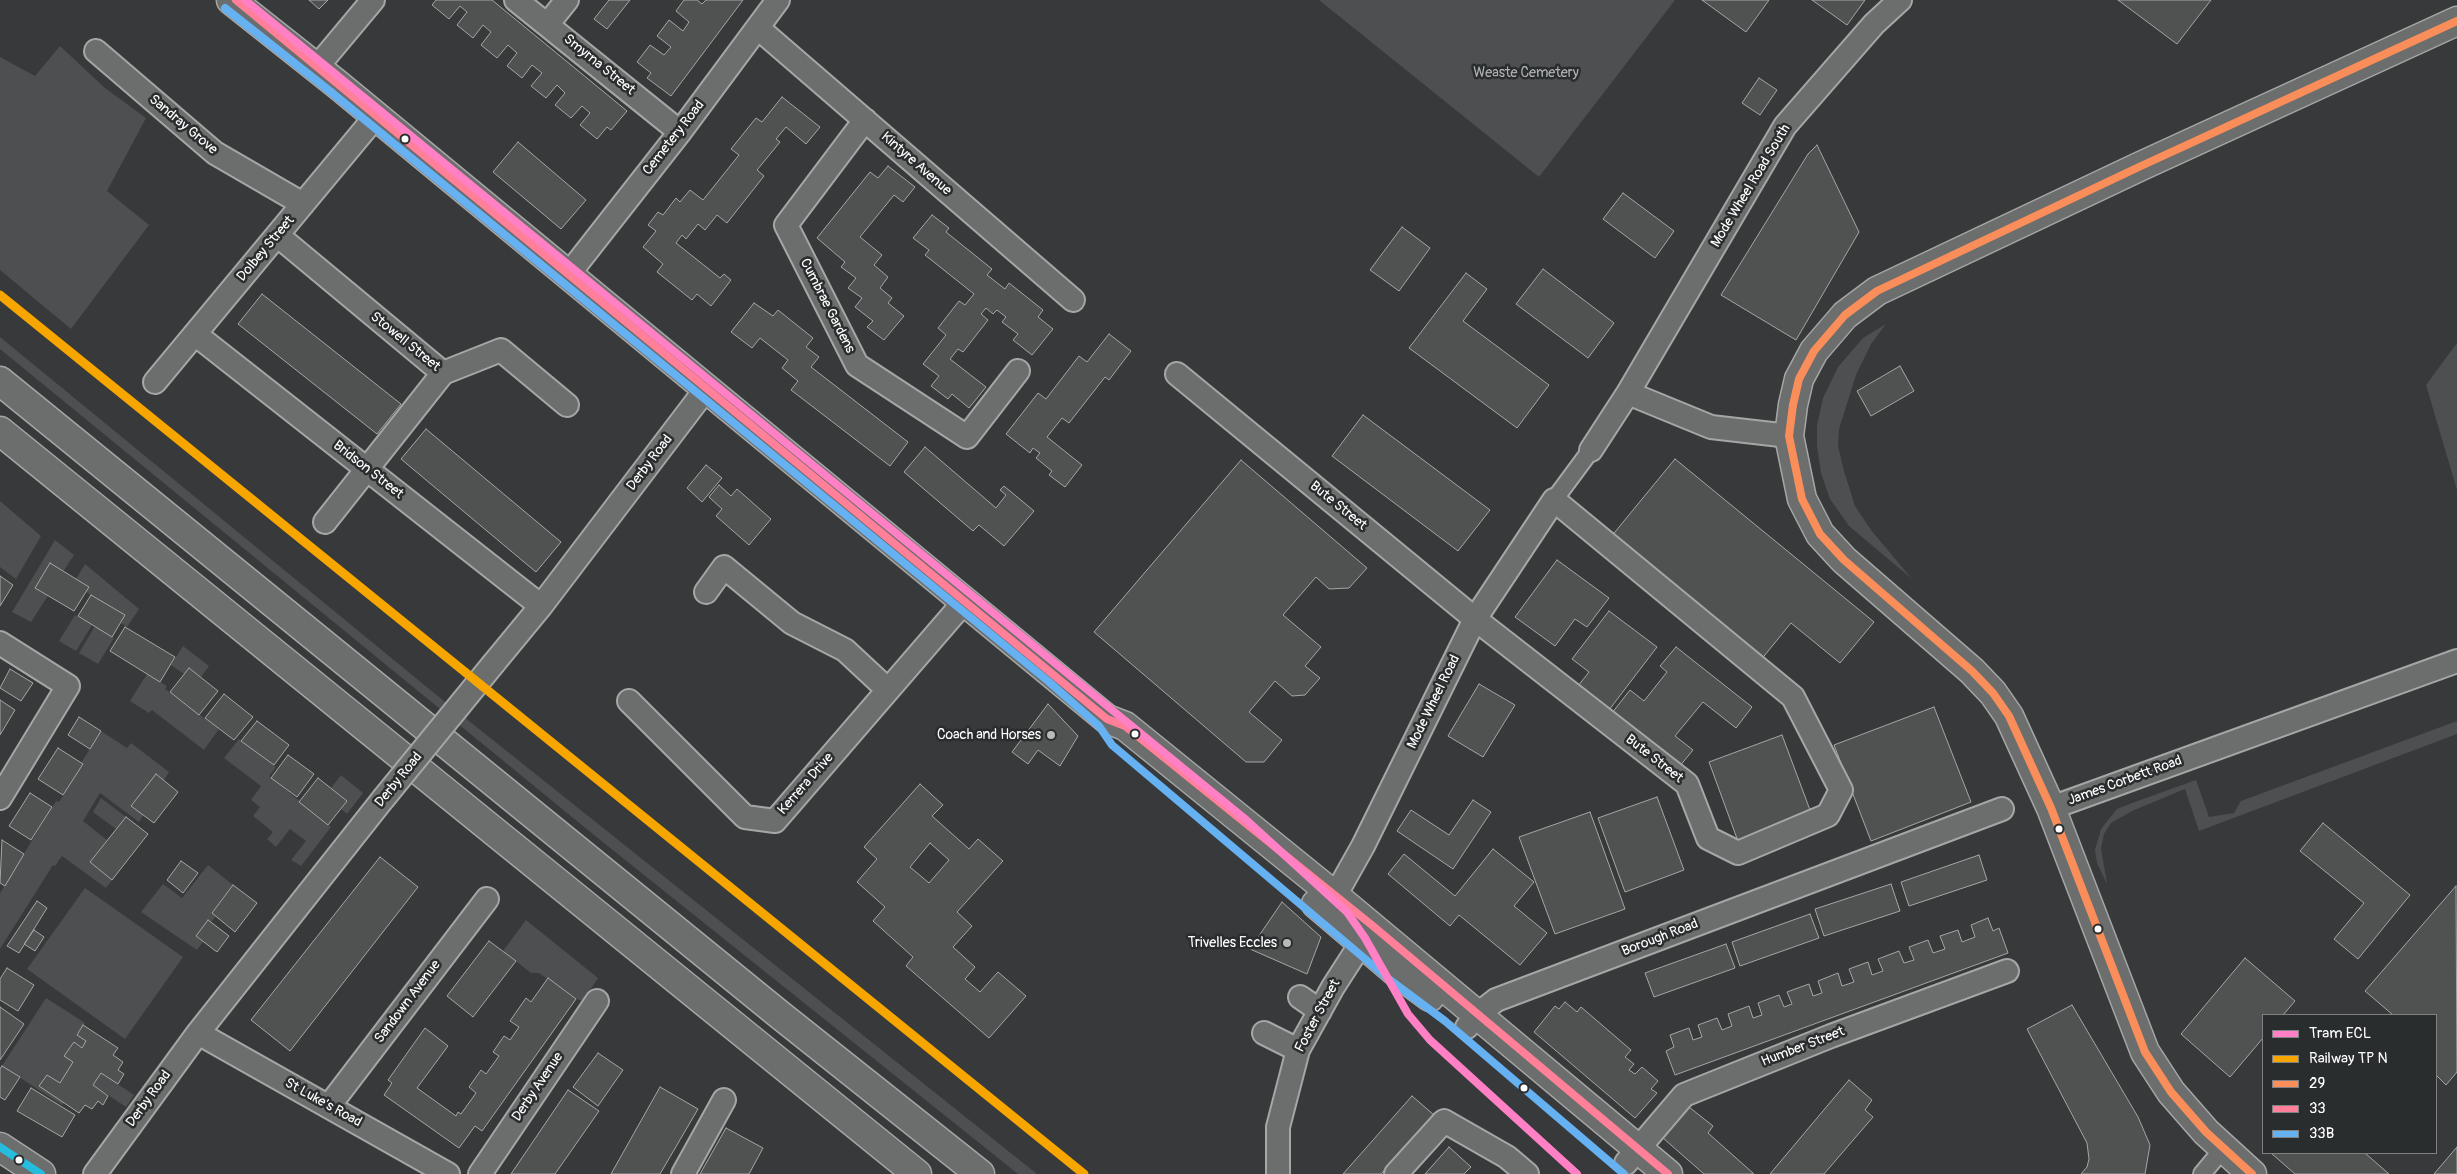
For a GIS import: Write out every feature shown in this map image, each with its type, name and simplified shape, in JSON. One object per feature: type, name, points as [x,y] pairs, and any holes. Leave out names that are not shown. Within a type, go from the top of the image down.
[{"type":"main road","points":[[231,0],[266,26]]},
{"type":"main road","points":[[236,0],[706,390],[1107,719],[1125,726],[1330,904],[1472,1021],[1635,1162],[1668,1174]]},
{"type":"main road","points":[[2051,808],[2009,716],[1993,693],[1972,671],[1844,560],[1820,534],[1802,499],[1789,436],[1799,379],[1814,351],[1845,315],[1877,291],[2141,166],[2457,21]]},
{"type":"main road","points":[[0,381],[765,1003],[980,1174]]},
{"type":"main road","points":[[0,431],[918,1174]]},
{"type":"main road","name":"James Corbett Road","points":[[2051,808],[2145,1052],[2171,1092],[2223,1149],[2252,1174]]},
{"type":"main road","points":[[0,1147],[41,1174]]},
{"type":"street","points":[[317,67],[373,0]]},
{"type":"street","name":"Smyrna Street","points":[[516,0],[680,132]]},
{"type":"street","points":[[547,25],[567,0]]},
{"type":"street","name":"Cemetery Road","points":[[568,275],[680,132],[778,0]]},
{"type":"street","name":"Mode Wheel Road South","points":[[1591,450],[1628,393],[1785,126],[1874,24],[1900,0]]},
{"type":"street","name":"Kintyre Avenue","points":[[758,28],[1073,300]]},
{"type":"street","name":"Sandray Grove","points":[[96,50],[215,153],[303,204]]},
{"type":"street","name":"Dolbey Street","points":[[155,382],[376,116]]},
{"type":"street","name":"Cumbrae Gardens","points":[[865,120],[786,225],[857,365],[967,437],[1018,371]]},
{"type":"street","name":"Stowell Street","points":[[277,235],[443,373],[501,350],[567,405]]},
{"type":"street","name":"Bridson Street","points":[[195,334],[541,606]]},
{"type":"street","points":[[325,522],[443,373]]},
{"type":"street","name":"Bute Street","points":[[1177,374],[1475,618],[1687,784],[1708,838],[1738,853],[1828,815],[1841,790],[1793,697],[1554,500]]},
{"type":"street","name":"Derby Road","points":[[95,1174],[198,1033],[383,799],[541,606],[706,390]]},
{"type":"street","points":[[1628,393],[1710,427],[1789,436]]},
{"type":"street","points":[[1554,500],[1591,450]]},
{"type":"street","name":"Mode Wheel Road","points":[[1330,904],[1363,846],[1475,618],[1554,500]]},
{"type":"street","points":[[706,592],[724,567],[792,623],[845,650],[888,690]]},
{"type":"street","name":"Kerrera Drive","points":[[629,701],[745,817],[775,820],[965,601]]},
{"type":"street","points":[[0,643],[68,686],[0,798]]},
{"type":"street","name":"James Corbett Road","points":[[2051,808],[2457,661]]},
{"type":"street","name":"Borough Road","points":[[1472,1021],[1496,1000],[2002,809]]},
{"type":"street","name":"Sandown Avenue","points":[[329,1106],[487,899]]},
{"type":"street","name":"Foster Street","points":[[1278,1174],[1278,1127],[1298,1050],[1367,935]]},
{"type":"street","name":"Humber Street","points":[[1635,1162],[1684,1094],[1831,1036],[2007,971]]},
{"type":"street","points":[[1300,997],[1320,1011]]},
{"type":"street","name":"Derby Avenue","points":[[480,1174],[597,1001]]},
{"type":"street","name":"St Luke's Road","points":[[198,1033],[448,1174]]},
{"type":"street","points":[[1264,1033],[1298,1050]]},
{"type":"street","points":[[684,1174],[724,1100]]},
{"type":"street","points":[[1396,1174],[1444,1121],[1507,1157],[1527,1174]]},
{"type":"street","points":[[2202,1174],[2223,1149]]},
{"type":"green space","name":"Weaste Cemetery","points":[[1319,0],[1675,0],[1539,177]]},
{"type":"green space","points":[[60,46],[105,88],[146,118],[107,191],[149,225],[71,329],[0,270],[0,57],[35,76]]},
{"type":"green space","points":[[1886,324],[1871,344],[1856,375],[1839,429],[1838,446],[1855,506],[1871,530],[1912,579],[1849,526],[1830,499],[1821,473],[1817,446],[1817,425],[1823,398],[1838,367],[1863,338]]},
{"type":"green space","points":[[0,337],[439,697],[1037,1174],[1018,1174],[594,835],[0,349]]},
{"type":"green space","points":[[2457,343],[2457,490],[2426,385]]},
{"type":"green space","points":[[0,501],[41,536],[16,579],[0,567]]},
{"type":"green space","points":[[55,540],[74,555],[31,622],[12,612]]},
{"type":"green space","points":[[85,564],[139,609],[127,627],[121,623],[125,615],[86,592],[76,579]]},
{"type":"green space","points":[[75,615],[92,625],[76,651],[59,641]]},
{"type":"green space","points":[[95,626],[114,638],[98,664],[79,653]]},
{"type":"green space","points":[[183,646],[209,666],[201,677],[189,668],[184,674],[171,665]]},
{"type":"green space","points":[[147,674],[167,686],[165,689],[219,729],[204,750],[152,710],[149,713],[130,701]]},
{"type":"green space","points":[[2457,721],[2457,734],[2199,831],[2185,789],[2132,811],[2111,823],[2104,834],[2101,848],[2107,884],[2097,863],[2095,850],[2101,829],[2117,809],[2132,803],[2196,780],[2209,817],[2234,813],[2241,801]]},
{"type":"green space","points":[[101,731],[127,748],[131,743],[169,772],[139,822],[100,793],[83,821],[107,840],[90,862],[112,880],[106,888],[62,856],[55,866],[53,865],[0,949],[0,893],[56,801],[59,802],[83,764],[81,763]]},
{"type":"green space","points":[[239,739],[276,767],[269,776],[331,827],[301,866],[291,860],[306,841],[290,829],[276,847],[267,839],[273,832],[253,816],[260,807],[251,800],[261,786],[224,758]]},
{"type":"green space","points":[[341,775],[363,793],[347,814],[341,809],[347,801],[331,788]]},
{"type":"green space","points":[[101,798],[126,817],[116,829],[93,812]]},
{"type":"green space","points":[[208,865],[233,885],[212,913],[216,916],[211,922],[208,920],[196,936],[203,942],[197,950],[141,912],[163,884],[182,898]]},
{"type":"green space","points":[[85,888],[183,957],[125,1039],[27,969]]},
{"type":"green space","points":[[526,920],[598,978],[583,1001],[576,999],[539,973],[531,973],[503,951]]},
{"type":"green space","points":[[46,998],[85,1023],[77,1034],[86,1041],[82,1048],[74,1043],[73,1062],[60,1083],[47,1075],[40,1086],[64,1103],[62,1105],[2,1066]]},
{"type":"green space","points":[[101,1073],[134,1095],[126,1107],[93,1085]]},
{"type":"building","points":[[309,0],[328,0],[319,9]]},
{"type":"building","points":[[436,0],[492,0],[627,111],[611,130],[607,127],[597,139],[580,125],[590,113],[582,106],[571,118],[555,105],[565,93],[557,85],[546,98],[531,86],[542,73],[532,65],[522,78],[507,66],[517,53],[508,45],[497,58],[481,45],[491,32],[483,25],[473,38],[457,25],[467,12],[460,6],[449,19],[432,5]]},
{"type":"building","points":[[609,0],[630,0],[607,29],[594,19]]},
{"type":"building","points":[[684,0],[697,0],[702,4],[706,0],[743,0],[671,96],[647,78],[651,73],[637,62],[650,45],[664,55],[671,47],[657,36],[669,20],[683,31],[689,22],[676,11]]},
{"type":"building","points":[[1702,0],[1769,0],[1746,32]]},
{"type":"building","points":[[1812,0],[1865,0],[1847,25]]},
{"type":"building","points":[[2118,0],[2211,0],[2177,44]]},
{"type":"building","points":[[1759,78],[1777,90],[1760,115],[1742,103]]},
{"type":"building","points":[[782,97],[820,127],[806,144],[786,127],[776,139],[780,142],[757,170],[764,176],[727,223],[717,215],[705,230],[698,224],[686,239],[682,235],[676,243],[720,278],[724,274],[731,280],[711,306],[697,294],[692,300],[657,272],[663,264],[643,247],[656,231],[648,225],[658,212],[663,215],[676,198],[680,202],[690,190],[703,200],[739,155],[731,149],[756,118],[762,122]]},
{"type":"building","points":[[518,142],[586,200],[561,229],[493,172]]},
{"type":"building","points":[[1817,145],[1859,232],[1796,340],[1721,295],[1808,154]]},
{"type":"building","points":[[888,166],[915,187],[903,202],[894,195],[860,237],[882,255],[874,265],[888,277],[880,288],[892,298],[888,303],[904,316],[884,340],[867,327],[873,321],[855,307],[862,298],[848,288],[856,278],[841,267],[845,262],[817,238],[870,172],[878,178]]},
{"type":"building","points":[[1623,193],[1674,231],[1655,258],[1603,219]]},
{"type":"building","points":[[932,215],[949,228],[946,232],[992,269],[987,275],[1005,289],[1009,283],[1043,310],[1038,317],[1053,329],[1032,355],[1013,340],[1018,334],[1002,322],[1006,317],[997,310],[993,314],[986,308],[981,314],[988,320],[963,352],[958,349],[950,359],[986,387],[969,408],[952,394],[948,399],[931,386],[939,376],[923,364],[946,335],[938,328],[959,301],[965,305],[974,294],[925,255],[929,250],[913,238]]},
{"type":"building","points":[[1402,227],[1430,248],[1399,291],[1370,270]]},
{"type":"building","points":[[1543,269],[1614,323],[1588,358],[1516,304]]},
{"type":"building","points":[[1466,273],[1487,289],[1463,321],[1549,385],[1517,428],[1409,348]]},
{"type":"building","points":[[262,294],[401,404],[377,434],[238,324]]},
{"type":"building","points":[[754,303],[773,316],[778,310],[813,338],[806,347],[819,357],[811,367],[908,442],[890,466],[791,390],[798,381],[782,368],[788,360],[760,338],[752,348],[731,332]]},
{"type":"building","points":[[1109,334],[1131,351],[1109,380],[1105,377],[1069,423],[1062,418],[1047,437],[1082,465],[1065,487],[1049,475],[1052,471],[1036,458],[1040,453],[1033,448],[1030,453],[1006,434],[1038,393],[1046,399],[1079,356],[1087,362]]},
{"type":"building","points":[[1900,366],[1914,391],[1871,416],[1857,391]]},
{"type":"building","points":[[1363,415],[1490,510],[1458,551],[1332,456]]},
{"type":"building","points":[[426,429],[561,542],[536,572],[401,459]]},
{"type":"building","points":[[925,447],[996,508],[1006,495],[1000,490],[1004,486],[1034,511],[1004,546],[979,525],[973,531],[904,472]]},
{"type":"building","points":[[1675,459],[1874,622],[1840,663],[1791,623],[1760,661],[1610,538]]},
{"type":"building","points":[[1241,460],[1367,568],[1349,588],[1329,589],[1316,577],[1283,615],[1321,647],[1305,666],[1320,678],[1305,695],[1292,696],[1275,681],[1249,712],[1282,740],[1264,762],[1246,762],[1094,632]]},
{"type":"building","points":[[706,465],[722,478],[702,502],[687,488]]},
{"type":"building","points":[[719,485],[731,496],[737,489],[771,519],[749,545],[716,516],[722,509],[709,497]]},
{"type":"building","points":[[1557,560],[1609,598],[1587,627],[1575,619],[1555,646],[1515,617]]},
{"type":"building","points":[[50,563],[89,587],[74,611],[35,588]]},
{"type":"building","points":[[0,576],[13,585],[0,606]]},
{"type":"building","points":[[91,595],[125,615],[112,637],[78,616]]},
{"type":"building","points":[[1609,611],[1657,647],[1609,710],[1578,686],[1589,672],[1572,659]]},
{"type":"building","points":[[125,627],[175,657],[160,682],[110,651]]},
{"type":"building","points":[[1676,647],[1752,707],[1736,728],[1703,702],[1675,736],[1693,750],[1679,767],[1612,713],[1630,690],[1644,701],[1667,672],[1660,666]]},
{"type":"building","points":[[189,668],[218,691],[199,715],[170,692]]},
{"type":"building","points":[[10,669],[33,683],[21,701],[0,688]]},
{"type":"building","points":[[1479,684],[1515,705],[1483,757],[1448,736]]},
{"type":"building","points":[[224,694],[253,717],[234,740],[205,718]]},
{"type":"building","points":[[0,700],[15,710],[0,735]]},
{"type":"building","name":"Coach and Horses","points":[[1048,704],[1078,736],[1060,766],[1038,750],[1028,764],[1012,752]]},
{"type":"building","points":[[1934,707],[1971,802],[1871,841],[1834,745]]},
{"type":"building","points":[[79,717],[101,731],[90,749],[68,735]]},
{"type":"building","points":[[257,721],[289,745],[274,765],[241,741]]},
{"type":"building","points":[[1782,735],[1813,818],[1739,844],[1709,762]]},
{"type":"building","points":[[58,748],[83,764],[63,795],[38,779]]},
{"type":"building","points":[[288,755],[314,774],[297,797],[271,778]]},
{"type":"building","points":[[156,774],[178,792],[154,823],[131,806]]},
{"type":"building","points":[[318,778],[347,801],[328,825],[299,802]]},
{"type":"building","points":[[920,784],[943,805],[932,816],[969,849],[978,839],[1003,861],[957,912],[972,926],[953,947],[975,967],[965,979],[980,992],[998,972],[1026,996],[989,1038],[906,966],[913,957],[873,921],[885,907],[857,882],[877,859],[864,847]],"holes":[[[930,843],[949,860],[929,883],[910,867]]]},
{"type":"building","points":[[30,793],[52,807],[31,840],[9,826]]},
{"type":"building","points":[[1657,797],[1684,870],[1625,892],[1598,818]]},
{"type":"building","points":[[1473,800],[1491,812],[1453,869],[1397,831],[1411,810],[1449,835]]},
{"type":"building","points":[[1590,812],[1625,909],[1555,934],[1519,837]]},
{"type":"building","points":[[126,817],[148,834],[112,880],[90,862]]},
{"type":"building","points":[[2323,823],[2410,895],[2358,959],[2334,939],[2364,903],[2300,851]]},
{"type":"building","points":[[2,840],[24,854],[5,886],[0,883]]},
{"type":"building","points":[[1493,849],[1534,882],[1514,906],[1547,933],[1520,965],[1459,915],[1450,926],[1388,874],[1404,854],[1455,896]]},
{"type":"building","points":[[1979,855],[1987,880],[1909,906],[1901,882]]},
{"type":"building","points":[[380,857],[418,887],[290,1051],[251,1020]]},
{"type":"building","points":[[181,861],[198,873],[183,893],[167,880]]},
{"type":"building","points":[[1891,884],[1900,911],[1824,936],[1815,909]]},
{"type":"building","points":[[233,885],[257,903],[235,932],[212,913]]},
{"type":"building","points":[[2456,886],[2457,1072],[2446,1085],[2437,1076],[2437,1014],[2392,1014],[2365,991]]},
{"type":"building","points":[[37,901],[47,908],[19,953],[7,946]]},
{"type":"building","name":"Trivelles Eccles","points":[[1282,902],[1321,937],[1307,974],[1250,949]]},
{"type":"building","points":[[1810,914],[1819,938],[1740,966],[1732,942]]},
{"type":"building","points":[[1988,918],[1993,931],[1999,928],[2008,953],[1675,1075],[1666,1051],[1674,1047],[1670,1035],[1689,1028],[1693,1040],[1702,1037],[1698,1025],[1717,1018],[1722,1030],[1732,1026],[1728,1014],[1749,1006],[1753,1018],[1762,1015],[1758,1003],[1779,995],[1784,1007],[1792,1004],[1787,992],[1809,984],[1813,996],[1822,993],[1818,981],[1838,973],[1842,986],[1854,982],[1849,969],[1868,962],[1872,975],[1883,971],[1878,959],[1899,951],[1904,963],[1914,960],[1909,947],[1928,940],[1933,953],[1945,949],[1940,936],[1958,930],[1962,942],[1975,937],[1971,925]]},
{"type":"building","points":[[208,920],[229,936],[217,952],[196,936]]},
{"type":"building","points":[[34,930],[44,937],[35,951],[24,944]]},
{"type":"building","points":[[489,941],[516,961],[473,1017],[447,996]]},
{"type":"building","points":[[1726,944],[1735,968],[1654,997],[1645,973]]},
{"type":"building","points":[[2245,958],[2295,1001],[2284,1014],[2262,1014],[2262,1039],[2230,1077],[2181,1034]]},
{"type":"building","points":[[7,968],[34,985],[18,1011],[0,1000],[0,979]]},
{"type":"building","points":[[548,978],[576,999],[482,1131],[475,1126],[459,1148],[384,1095],[392,1083],[388,1080],[425,1028],[448,1046],[417,1088],[456,1116],[458,1112],[461,1114],[476,1093],[469,1087],[481,1070],[486,1074],[499,1056],[493,1052],[504,1036],[510,1040],[519,1027],[510,1021],[526,998],[531,1002]]},
{"type":"building","points":[[1565,1002],[1577,1012],[1581,1007],[1631,1050],[1625,1057],[1634,1064],[1629,1070],[1635,1074],[1642,1067],[1658,1081],[1651,1089],[1657,1093],[1635,1118],[1534,1032],[1555,1006],[1559,1009]]},
{"type":"building","points":[[2072,1005],[2138,1117],[2150,1145],[2145,1174],[2081,1174],[2087,1167],[2089,1159],[2087,1143],[2027,1029]]},
{"type":"building","points":[[0,1007],[24,1024],[0,1060]]},
{"type":"building","points":[[83,1025],[118,1048],[113,1055],[123,1062],[118,1070],[124,1074],[118,1084],[101,1073],[93,1085],[108,1096],[103,1105],[98,1101],[92,1109],[85,1105],[79,1113],[39,1086],[47,1075],[60,1083],[73,1062],[64,1056],[74,1042],[82,1048],[86,1041],[77,1035]]},
{"type":"building","points":[[598,1053],[623,1070],[598,1106],[573,1087]]},
{"type":"building","points":[[2,1066],[20,1077],[5,1100],[0,1097],[0,1069]]},
{"type":"building","points":[[1849,1080],[1872,1100],[1865,1110],[1873,1117],[1824,1174],[1770,1174]]},
{"type":"building","points":[[660,1087],[698,1109],[660,1174],[611,1174]]},
{"type":"building","points":[[31,1088],[75,1115],[62,1137],[17,1111]]},
{"type":"building","points":[[568,1090],[599,1111],[555,1174],[511,1174]]},
{"type":"building","points":[[1412,1096],[1434,1115],[1381,1174],[1343,1174]]},
{"type":"building","points":[[1689,1107],[1713,1126],[1708,1133],[1754,1174],[1704,1174],[1663,1138]]},
{"type":"building","points":[[726,1128],[763,1148],[749,1174],[700,1174]]},
{"type":"building","points":[[1449,1147],[1471,1167],[1464,1174],[1425,1174]]},
{"type":"building","points":[[2457,1147],[2457,1174],[2434,1174]]},
{"type":"building","points":[[2272,1154],[2366,1154],[2389,1174],[2295,1174]]},
{"type":"tram line","name":"ECL","points":[[245,0],[1244,818],[1347,912],[1365,938],[1408,1014],[1430,1040],[1577,1174]]},
{"type":"transit line","name":"33","points":[[236,0],[1107,719],[1125,726],[1373,926],[1668,1174]]},
{"type":"transit line","name":"33B","points":[[225,8],[331,92],[1048,681],[1099,726],[1112,745],[1390,980],[1445,1021],[1624,1174]]},
{"type":"transit line","name":"29","points":[[2252,1174],[2206,1132],[2171,1092],[2145,1052],[2051,808],[2009,716],[1993,693],[1972,671],[1844,560],[1820,534],[1802,499],[1789,436],[1793,405],[1799,379],[1814,351],[1845,315],[1877,291],[2141,166],[2457,21]]},
{"type":"transit line","points":[[0,295],[1084,1174]]},
{"type":"transit line","points":[[0,1147],[41,1174]]},
{"type":"place","name":"Coach and Horses","points":[[1051,735]]},
{"type":"place","name":"Trivelles Eccles","points":[[1287,943]]}]
